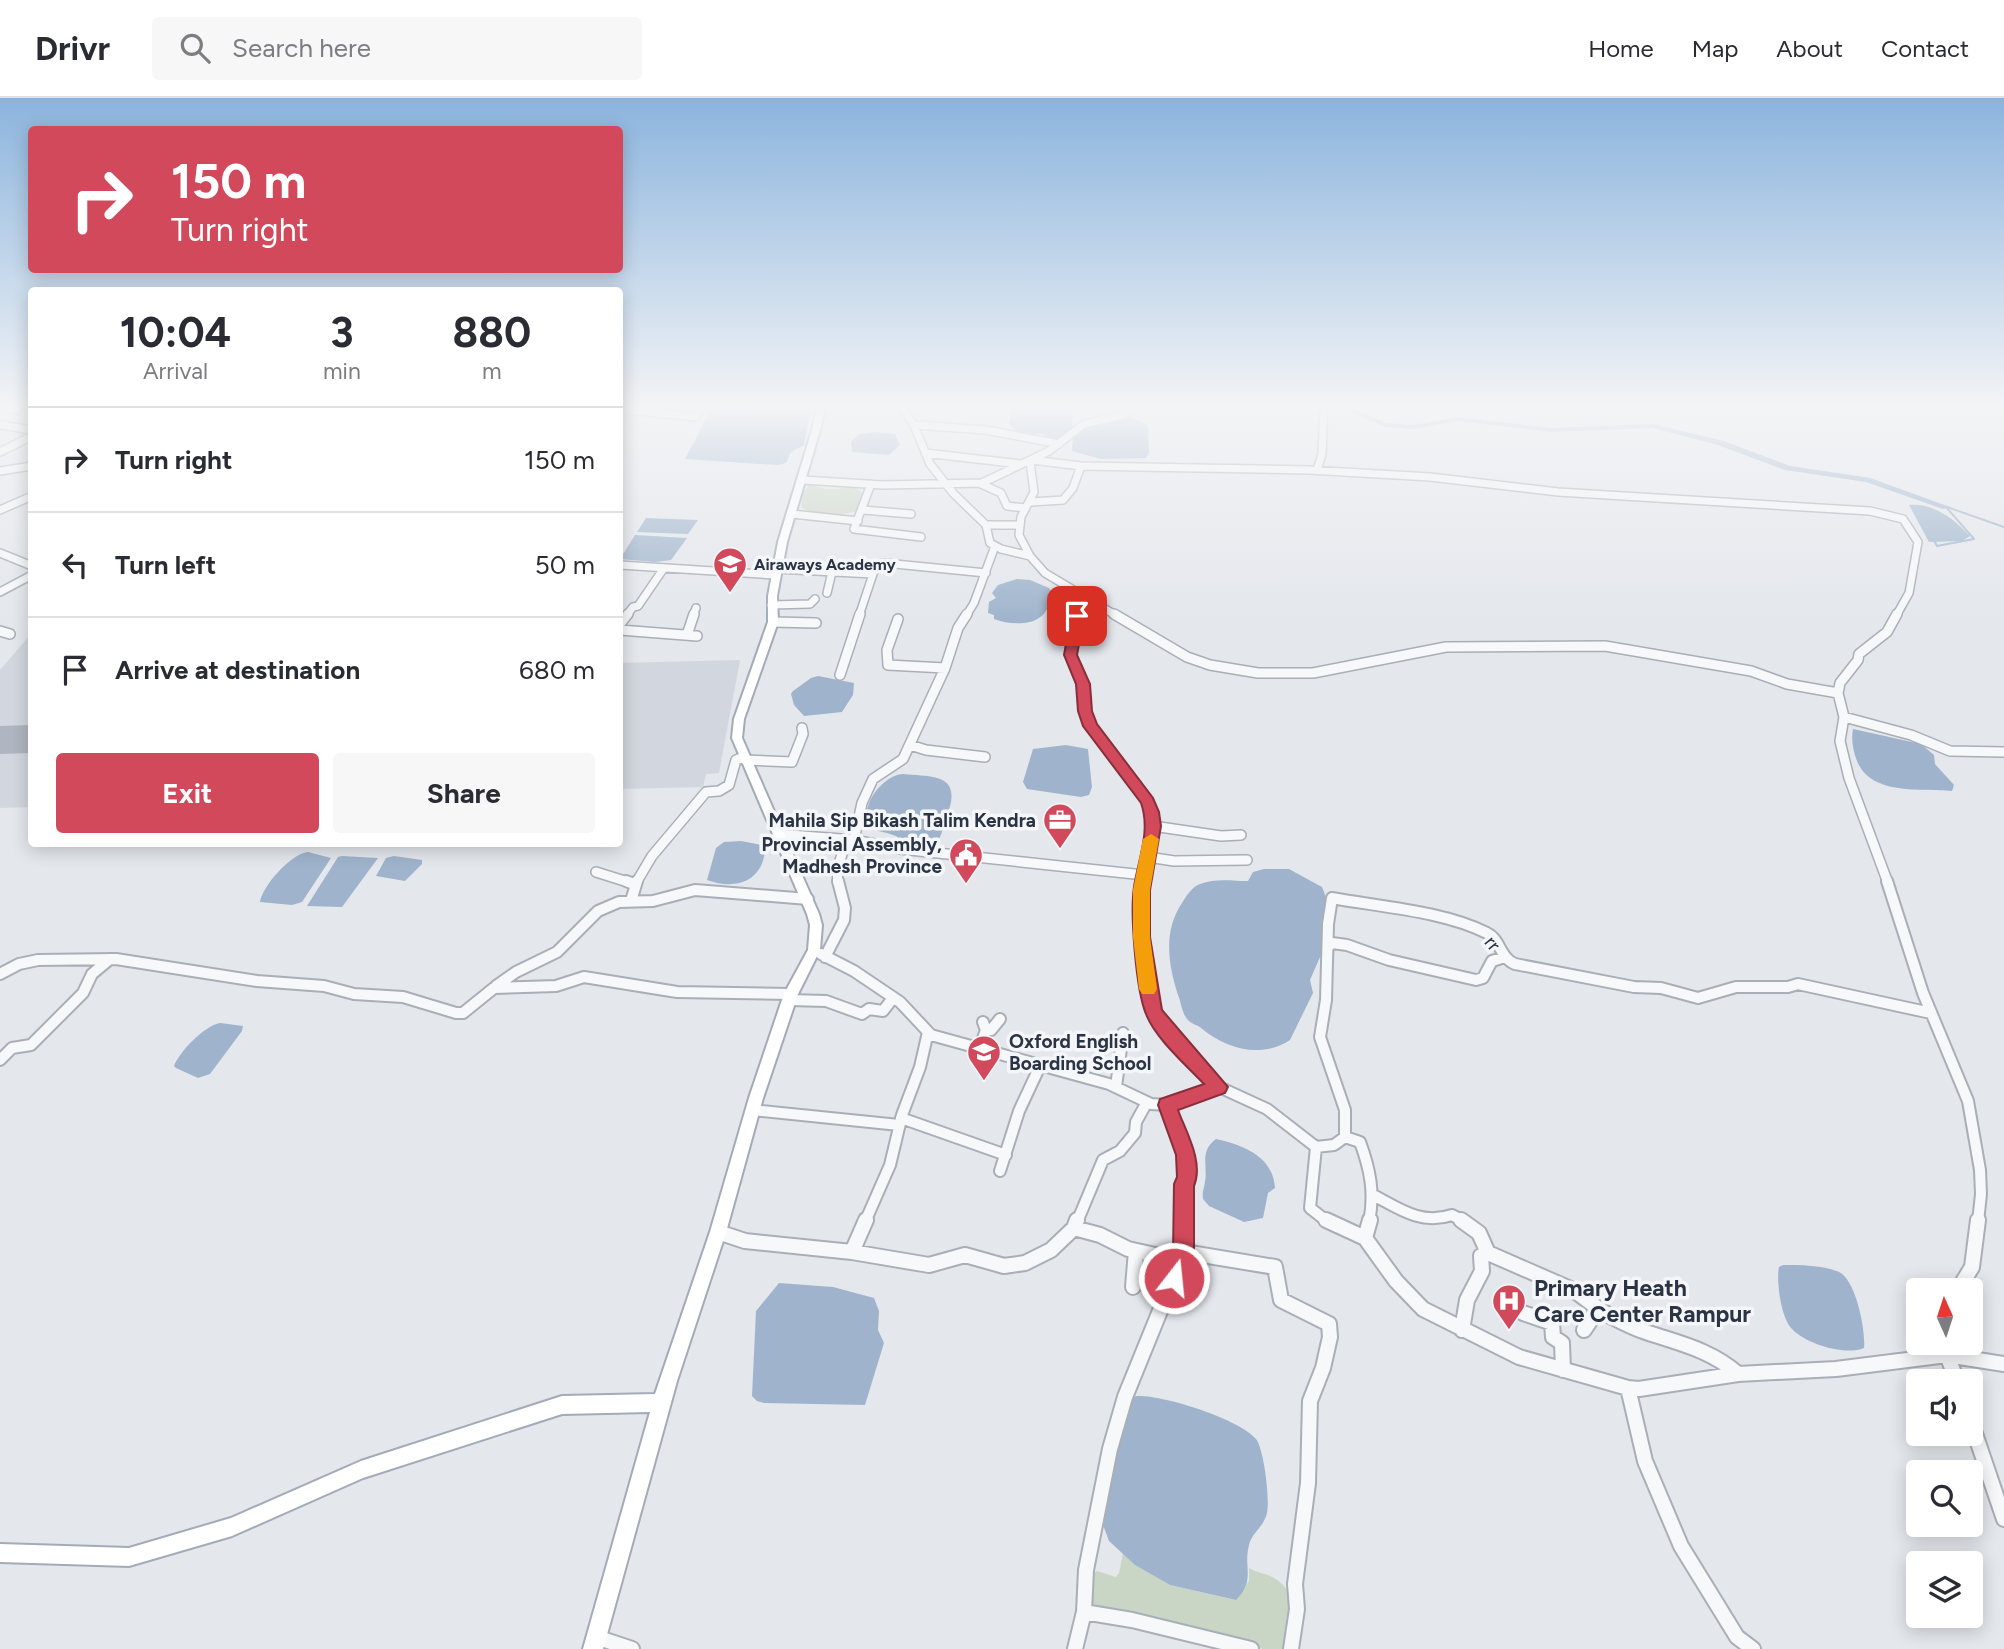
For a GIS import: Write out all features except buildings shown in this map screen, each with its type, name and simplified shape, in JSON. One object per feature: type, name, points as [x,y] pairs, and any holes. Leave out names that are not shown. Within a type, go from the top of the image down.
[{"type":"main road","points":[[594,1643],[662,1403],[718,1232],[752,1110],[790,997],[820,953],[816,925],[808,899],[776,834],[737,738],[739,719],[773,622],[771,605],[775,572],[803,476]]},
{"type":"main road","points":[[0,1553],[128,1557],[232,1527],[361,1470],[562,1405],[662,1403]]},
{"type":"street","points":[[940,476],[946,486],[986,525],[990,543],[1030,555]]},
{"type":"street","points":[[980,484],[996,476]]},
{"type":"street","points":[[1032,476],[1035,484],[1020,525],[1022,542],[1045,573],[1187,657],[1210,665],[1258,673],[1313,673],[1446,648],[1605,646],[1751,671],[1787,684],[1838,693]]},
{"type":"street","points":[[986,525],[1028,505],[1063,500],[1073,488],[1077,476]]},
{"type":"street","points":[[1416,476],[1558,492],[1790,505],[1899,516],[1907,523],[1918,542],[1909,593],[1887,632],[1859,654],[1858,660],[1840,683],[1838,693],[1844,718],[1840,741],[1849,778],[1880,855],[1931,1013],[1968,1101],[1980,1170],[1981,1194],[1972,1267],[1965,1278]]},
{"type":"street","points":[[802,480],[946,486],[980,484],[1000,490],[1006,496],[1004,515]]},
{"type":"street","points":[[871,484],[854,529],[921,537]]},
{"type":"street","points":[[2,511],[28,498]]},
{"type":"street","points":[[863,510],[911,514]]},
{"type":"street","points":[[792,514],[858,521]]},
{"type":"street","points":[[1004,515],[1020,525]]},
{"type":"street","points":[[995,546],[974,603],[958,628],[945,668],[910,745],[900,762],[873,779],[862,803],[854,840],[843,852],[837,877],[845,908],[844,919],[820,953],[854,971],[893,998],[928,1032],[952,1042],[980,1047],[1116,1087],[1147,1102],[1167,1105],[1219,1087]]},
{"type":"street","points":[[0,553],[28,564]]},
{"type":"street","points":[[840,675],[878,564],[986,573]]},
{"type":"street","points":[[623,565],[873,574]]},
{"type":"street","points":[[623,620],[638,606],[664,568]]},
{"type":"street","points":[[827,593],[832,572]]},
{"type":"street","points":[[0,592],[28,577]]},
{"type":"street","points":[[1087,598],[1077,616],[1070,655],[1083,684],[1085,711],[1090,726],[1148,802],[1153,826],[1142,890],[1141,937],[1154,1013],[1173,1038],[1219,1087],[1267,1109],[1316,1147],[1335,1145],[1345,1137],[1360,1142],[1371,1171],[1375,1196],[1365,1238]]},
{"type":"street","points":[[771,605],[810,604],[815,599]]},
{"type":"street","points":[[687,635],[696,608]]},
{"type":"street","points":[[898,619],[887,650],[888,665],[945,668]]},
{"type":"street","points":[[773,622],[816,623]]},
{"type":"street","points":[[623,630],[697,636]]},
{"type":"street","points":[[0,631],[10,634]]},
{"type":"street","points":[[1844,718],[1910,735],[1950,751],[2004,752]]},
{"type":"street","points":[[631,901],[634,884],[664,837],[687,816],[706,792],[719,791],[729,785],[736,760],[744,758],[792,762],[803,734],[802,729]]},
{"type":"street","points":[[910,745],[985,757]]},
{"type":"street","points":[[1153,826],[1221,836],[1241,835]]},
{"type":"street","points":[[776,834],[854,840],[900,849],[1144,874]]},
{"type":"street","points":[[1148,857],[1174,861],[1247,860]]},
{"type":"street","points":[[596,872],[634,884]]},
{"type":"street","points":[[0,974],[19,964],[38,960],[110,959],[257,981],[324,986],[363,995],[403,997],[463,1013],[516,972],[557,952],[605,906],[631,901],[653,901],[695,890],[808,899]]},
{"type":"street","name":"rr","points":[[1345,1137],[1345,1110],[1321,1037],[1332,898],[1457,921],[1491,934],[1507,961],[1528,967],[1634,987],[1661,988],[1698,998],[1736,987],[1798,984],[1860,1000],[1879,1001],[1931,1013]]},
{"type":"street","points":[[1329,946],[1332,943],[1347,945],[1389,960],[1476,980],[1485,975],[1492,961],[1504,957]]},
{"type":"street","points":[[0,1060],[12,1048],[32,1045],[69,1009],[83,992],[92,974],[104,967],[110,959]]},
{"type":"street","points":[[494,988],[556,986],[584,977],[677,992],[790,997],[810,1002],[823,1000],[850,1013],[862,1014],[869,1009],[883,1010],[893,998]]},
{"type":"street","points":[[980,1047],[984,1026],[991,1030],[1000,1019]]},
{"type":"street","points":[[852,1252],[884,1181],[900,1122],[920,1067],[928,1032]]},
{"type":"street","points":[[1116,1087],[1123,1033]]},
{"type":"street","points":[[999,1171],[1019,1111],[1040,1066]]},
{"type":"street","points":[[718,1232],[745,1241],[852,1252],[929,1265],[965,1255],[1004,1266],[1025,1263],[1042,1254],[1074,1228],[1103,1160],[1120,1151],[1135,1133],[1136,1122],[1147,1102]]},
{"type":"street","points":[[1075,1649],[1084,1612],[1086,1570],[1110,1449],[1125,1397],[1182,1256],[1185,1155],[1167,1105]]},
{"type":"street","points":[[752,1110],[900,1122],[1006,1154]]},
{"type":"street","points":[[1316,1147],[1310,1208],[1333,1225],[1365,1238],[1396,1281],[1423,1309],[1519,1357],[1639,1389],[1738,1374],[1848,1368],[1918,1355]]},
{"type":"street","points":[[1375,1196],[1424,1220],[1436,1221],[1452,1215],[1472,1224],[1483,1235],[1488,1253]]},
{"type":"street","points":[[1074,1228],[1100,1235],[1136,1251],[1275,1267],[1281,1300],[1329,1324],[1330,1337],[1323,1368],[1310,1401],[1308,1483],[1295,1584],[1297,1609],[1291,1649]]},
{"type":"street","points":[[1133,1287],[1136,1251]]},
{"type":"street","points":[[1462,1329],[1466,1300],[1482,1271],[1481,1256],[1488,1253],[1575,1291],[1603,1312],[1633,1328],[1704,1351],[1729,1364],[1738,1374]]},
{"type":"street","points":[[1584,1330],[1594,1315],[1603,1312]]},
{"type":"street","points":[[1523,1313],[1552,1323],[1553,1337],[1562,1343],[1563,1370]]},
{"type":"street","points":[[1972,1355],[2004,1364]]},
{"type":"street","points":[[1628,1388],[1645,1461],[1681,1546],[1737,1637],[1754,1649]]},
{"type":"street","points":[[1979,1446],[2004,1519]]},
{"type":"street","points":[[1084,1612],[1132,1620],[1251,1649]]},
{"type":"street","points":[[594,1643],[632,1649]]},
{"type":"shaded area","points":[[28,637],[28,807],[0,808],[0,670]]},
{"type":"shaded area","points":[[740,660],[719,773],[706,774],[703,787],[623,789],[623,663]]},
{"type":"green space","points":[[810,484],[826,489],[854,487],[864,494],[858,511],[828,515],[801,507],[803,492]]},
{"type":"green space","points":[[1123,1553],[1135,1565],[1170,1585],[1235,1600],[1249,1581],[1249,1568],[1274,1578],[1282,1584],[1291,1600],[1292,1620],[1287,1649],[1263,1649],[1232,1639],[1089,1607],[1092,1574],[1097,1571],[1116,1577]]},
{"type":"water","points":[[1909,505],[1927,507],[1943,513],[1970,536],[1962,541],[1929,542]]},
{"type":"water","points":[[646,518],[698,520],[688,534],[637,532]]},
{"type":"water","points":[[635,535],[687,538],[671,560],[655,562],[623,559],[623,554]]},
{"type":"water","points":[[1017,579],[1030,580],[1049,588],[1059,604],[1049,603],[1041,617],[1027,623],[994,619],[994,615],[988,613],[989,602],[996,598],[992,593],[998,585]]},
{"type":"water","points":[[818,676],[854,683],[853,695],[842,712],[804,716],[794,705],[791,694],[793,691]]},
{"type":"water","points":[[1853,729],[1921,744],[1934,755],[1935,764],[1954,785],[1952,791],[1898,788],[1873,780],[1857,761]]},
{"type":"water","points":[[1066,745],[1088,749],[1092,787],[1089,795],[1081,797],[1027,789],[1023,782],[1033,749]]},
{"type":"water","points":[[903,774],[934,777],[948,784],[951,790],[948,813],[936,844],[906,843],[896,836],[877,830],[869,823],[868,808],[875,792],[889,779]]},
{"type":"water","points":[[741,841],[765,848],[760,868],[754,876],[728,884],[707,880],[716,848],[724,842]]},
{"type":"water","points":[[308,852],[331,858],[302,902],[292,905],[260,902],[278,872],[293,859]]},
{"type":"water","points":[[394,856],[422,860],[422,864],[405,881],[376,876],[386,858]]},
{"type":"water","points":[[338,857],[378,858],[342,907],[307,906]]},
{"type":"water","points":[[1289,869],[1322,887],[1326,897],[1322,932],[1324,948],[1310,980],[1313,993],[1290,1040],[1279,1046],[1256,1050],[1232,1046],[1188,1020],[1175,983],[1169,948],[1176,914],[1195,887],[1212,881],[1248,881],[1253,872]]},
{"type":"water","points":[[220,1023],[243,1026],[210,1074],[198,1078],[174,1066],[193,1040]]},
{"type":"water","points":[[1216,1139],[1246,1149],[1263,1160],[1269,1168],[1275,1188],[1268,1193],[1263,1218],[1244,1222],[1209,1206],[1203,1199],[1206,1154]]},
{"type":"water","points":[[1779,1267],[1826,1268],[1845,1277],[1859,1307],[1864,1348],[1847,1351],[1826,1347],[1806,1339],[1792,1329],[1782,1308],[1779,1290],[1778,1273]]},
{"type":"water","points":[[779,1283],[833,1287],[874,1298],[879,1311],[878,1330],[884,1343],[865,1405],[764,1403],[752,1396],[756,1311]]},
{"type":"water","points":[[1136,1396],[1181,1403],[1218,1416],[1247,1431],[1259,1445],[1266,1475],[1267,1513],[1251,1540],[1246,1586],[1236,1600],[1170,1585],[1135,1565],[1109,1541],[1100,1517],[1129,1400]]},
{"type":"waterway","points":[[1843,476],[1867,480],[1946,507]]},
{"type":"waterway","points":[[1935,542],[1937,546],[1974,539],[1946,507]]},
{"type":"waterway","points":[[1947,507],[2004,527]]},
{"type":"runway","points":[[0,740],[28,739]]},
{"type":"slow traffic","points":[[1148,989],[1141,937],[1142,890],[1151,839]]},
{"type":"place","name":"Airaways Academy","points":[[730,594]]},
{"type":"place","name":"Mahila Sip Bikash Talim Kendra","points":[[1060,850]]},
{"type":"place","name":"Provincial Assembly, Madhesh Province","points":[[966,885]]},
{"type":"place","name":"Oxford English Boarding School","points":[[984,1082]]},
{"type":"place","name":"Primary Heath Care Center Rampur","points":[[1509,1331]]},
{"type":"route","points":[[1077,616],[1070,655],[1083,684],[1085,711],[1090,726],[1148,802],[1152,812],[1153,826],[1142,890],[1141,937],[1154,1013],[1173,1038],[1219,1087],[1167,1105],[1185,1155],[1187,1178],[1184,1184],[1184,1252],[1174,1278]]}]
